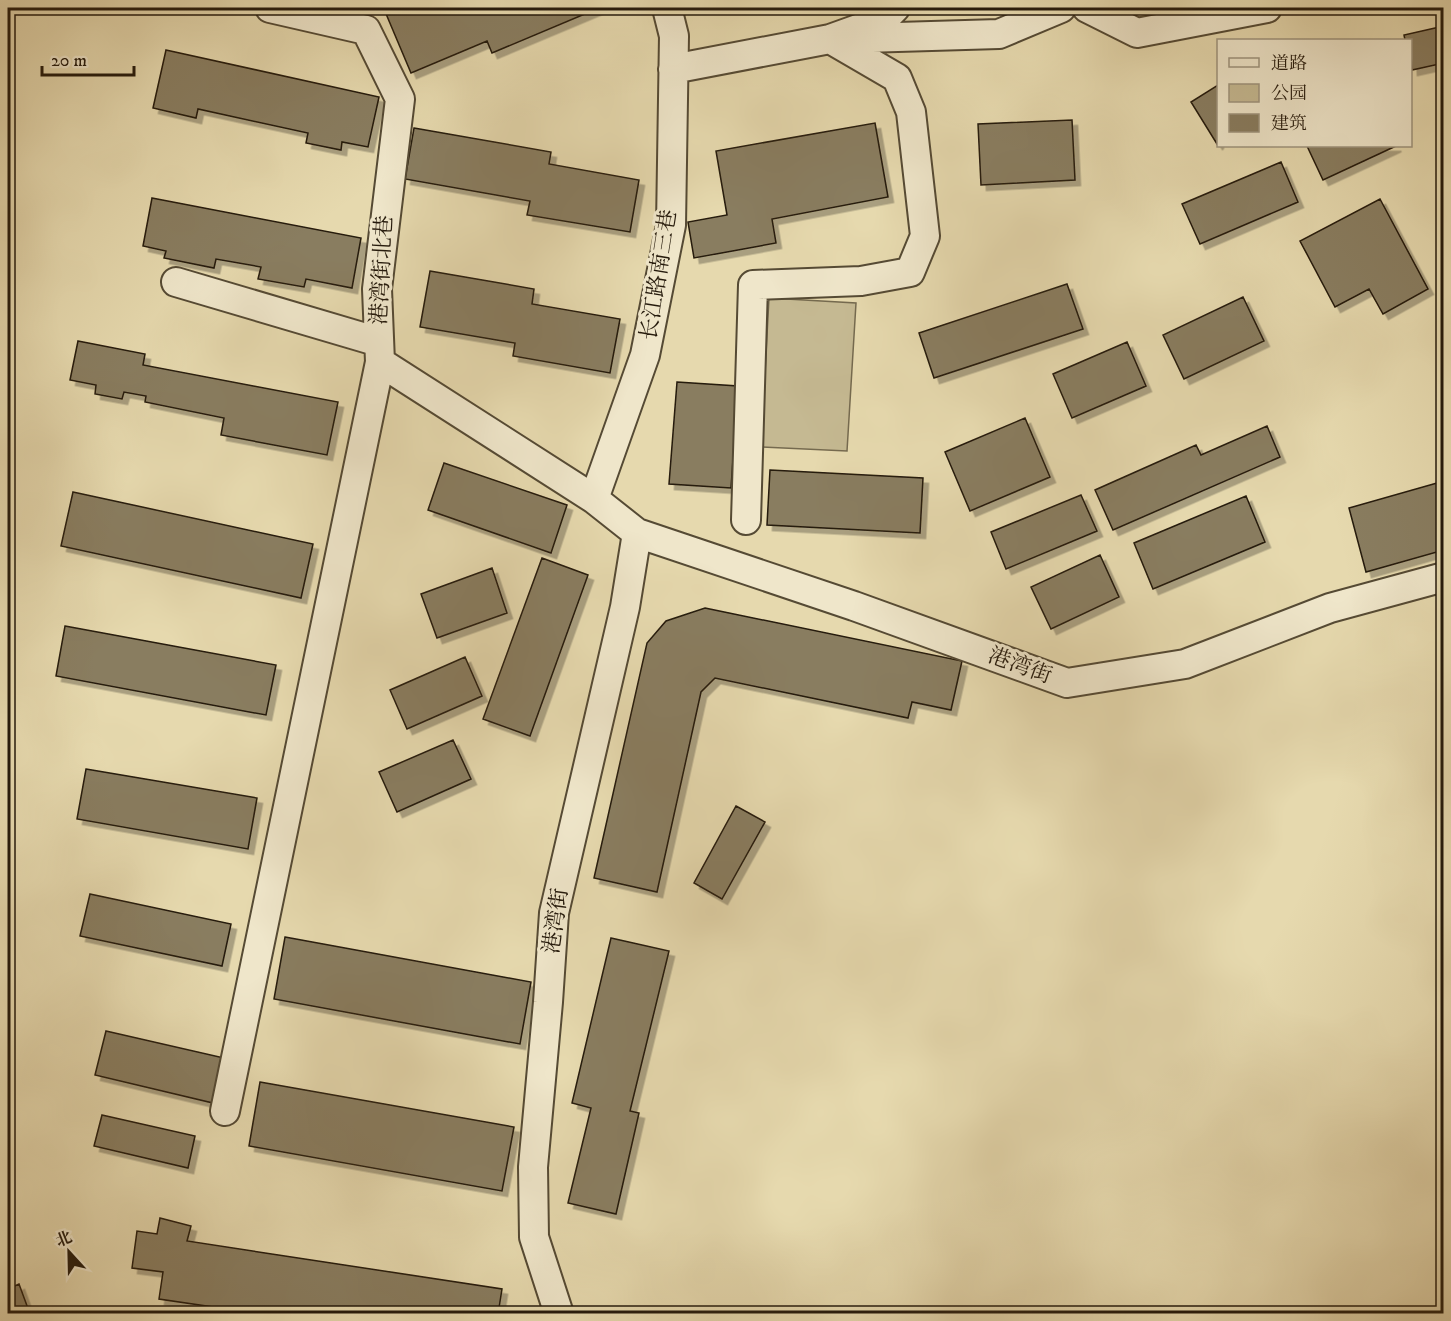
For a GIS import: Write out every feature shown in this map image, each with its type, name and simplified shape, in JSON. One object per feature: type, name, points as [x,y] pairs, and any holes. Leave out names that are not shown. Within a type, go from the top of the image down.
[{"type":"street","name":"港湾街北巷","points":[[270,8],[366,30],[400,99],[377,289],[379,352]]},
{"type":"street","name":"长江路南三巷","points":[[594,499],[645,354],[671,225],[674,36],[668,8]]},
{"type":"street","points":[[673,69],[830,39],[883,20],[895,8]]},
{"type":"street","points":[[830,39],[999,34],[1061,8]]},
{"type":"street","points":[[1087,8],[1137,33],[1267,8]]},
{"type":"street","points":[[746,520],[753,285],[861,282],[910,272],[925,236],[911,112],[897,78],[830,39]]},
{"type":"street","points":[[176,282],[379,352],[594,499]]},
{"type":"street","points":[[225,1112],[379,352]]},
{"type":"street","name":"港湾街","points":[[594,499],[637,533],[855,606],[1067,683],[1185,664],[1330,608],[1443,577]]},
{"type":"street","name":"港湾街","points":[[559,1314],[534,1238],[532,1167],[554,913],[625,607],[637,533]]},
{"type":"green space","points":[[769,298],[856,303],[847,451],[761,447]]},
{"type":"building","points":[[599,8],[492,53],[487,41],[411,73],[384,9]]},
{"type":"building","points":[[1444,26],[1444,63],[1412,70],[1412,39],[1405,39],[1404,35]]},
{"type":"building","points":[[166,50],[379,97],[368,147],[342,142],[341,150],[306,143],[308,133],[198,109],[196,118],[153,108]]},
{"type":"building","points":[[1217,86],[1217,144],[1191,102]]},
{"type":"building","points":[[1072,120],[1075,180],[981,185],[978,124]]},
{"type":"building","points":[[875,123],[888,197],[772,219],[776,243],[694,258],[688,222],[727,215],[716,151]]},
{"type":"building","points":[[414,128],[551,152],[549,164],[639,180],[630,232],[527,215],[530,201],[405,179]]},
{"type":"building","points":[[1307,147],[1394,147],[1323,180]]},
{"type":"building","points":[[1281,162],[1298,202],[1200,244],[1182,204]]},
{"type":"building","points":[[152,198],[361,238],[352,288],[306,279],[304,287],[258,279],[261,267],[216,259],[214,268],[164,258],[166,251],[143,246]]},
{"type":"building","points":[[1380,199],[1428,289],[1383,314],[1369,289],[1335,307],[1300,241]]},
{"type":"building","points":[[430,271],[534,289],[532,304],[620,319],[610,373],[513,356],[515,343],[420,327]]},
{"type":"building","points":[[1067,284],[1083,329],[934,378],[919,333]]},
{"type":"building","points":[[1243,297],[1264,341],[1184,379],[1163,335]]},
{"type":"building","points":[[78,341],[145,354],[143,365],[338,402],[327,455],[221,435],[224,418],[145,402],[146,396],[124,392],[122,399],[95,394],[96,385],[70,380]]},
{"type":"building","points":[[1127,342],[1146,386],[1072,418],[1053,374]]},
{"type":"building","points":[[677,382],[738,386],[731,488],[669,484]]},
{"type":"building","points":[[1025,418],[1050,477],[970,511],[945,452]]},
{"type":"building","points":[[1267,426],[1280,457],[1113,530],[1095,490],[1196,445],[1201,455]]},
{"type":"building","points":[[444,463],[567,505],[551,553],[428,510]]},
{"type":"building","points":[[770,470],[923,478],[920,533],[767,525]]},
{"type":"building","points":[[1444,481],[1444,550],[1366,572],[1349,508]]},
{"type":"building","points":[[73,492],[313,544],[301,598],[61,546]]},
{"type":"building","points":[[1081,495],[1097,531],[1006,569],[991,532]]},
{"type":"building","points":[[1246,496],[1265,542],[1153,589],[1134,543]]},
{"type":"building","points":[[1100,555],[1119,597],[1051,629],[1031,587]]},
{"type":"building","points":[[542,558],[588,575],[530,736],[483,719]]},
{"type":"building","points":[[492,568],[507,613],[437,638],[421,594]]},
{"type":"building","points":[[705,608],[962,661],[951,710],[912,702],[908,718],[715,678],[701,692],[657,892],[594,878],[647,643],[666,621]]},
{"type":"building","points":[[65,626],[276,665],[266,715],[56,676]]},
{"type":"building","points":[[465,657],[482,696],[407,729],[390,690]]},
{"type":"building","points":[[453,740],[471,779],[397,812],[379,772]]},
{"type":"building","points":[[86,769],[257,798],[248,849],[77,819]]},
{"type":"building","points":[[736,806],[765,822],[722,899],[694,883]]},
{"type":"building","points":[[90,894],[231,924],[222,966],[80,936]]},
{"type":"building","points":[[285,937],[531,982],[520,1044],[274,999]]},
{"type":"building","points":[[611,938],[669,951],[630,1111],[639,1113],[616,1214],[568,1203],[591,1108],[572,1103]]},
{"type":"building","points":[[106,1031],[224,1058],[213,1103],[95,1075]]},
{"type":"building","points":[[260,1082],[514,1127],[502,1191],[249,1146]]},
{"type":"building","points":[[102,1115],[195,1136],[188,1168],[94,1146]]},
{"type":"building","points":[[160,1218],[191,1226],[187,1241],[502,1289],[498,1314],[261,1314],[159,1299],[163,1272],[132,1268],[137,1231],[157,1234]]},
{"type":"building","points":[[19,1284],[30,1314],[8,1314],[8,1289]]}]
